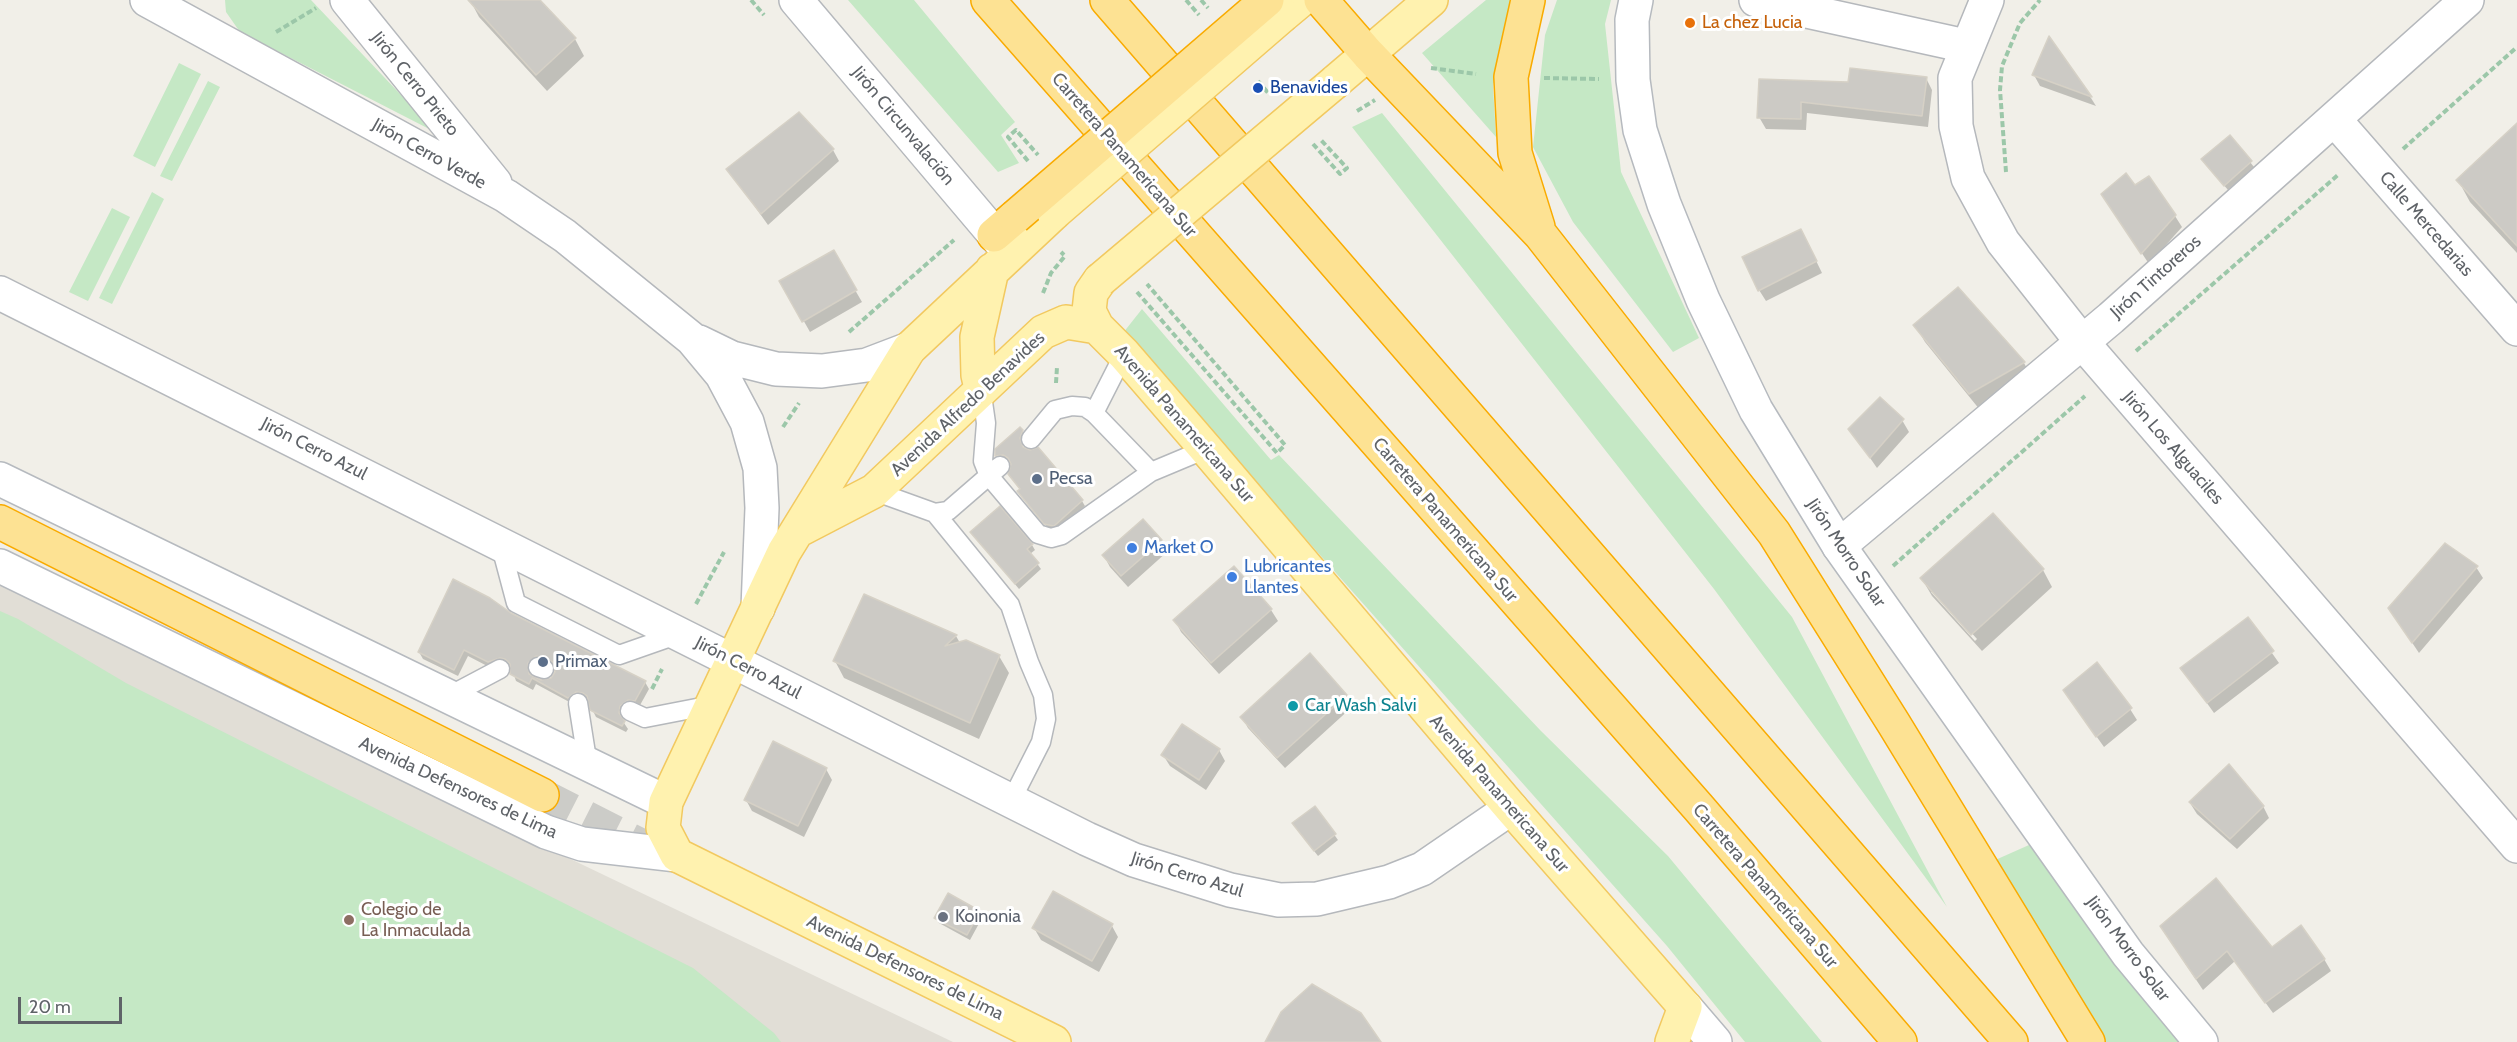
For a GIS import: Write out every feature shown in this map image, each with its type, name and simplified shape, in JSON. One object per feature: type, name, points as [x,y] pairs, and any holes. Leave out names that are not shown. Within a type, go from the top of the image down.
[{"type":"highway","name":"Carretera Panamericana Sur","points":[[988,0],[1682,789],[1900,1042]]},
{"type":"highway","points":[[1107,0],[2011,1042]]},
{"type":"highway","points":[[1321,0],[1368,54],[1540,234],[1774,533],[1894,724],[2088,1042]]},
{"type":"highway","points":[[1528,0],[1511,78],[1514,142],[1515,153],[1540,234]]},
{"type":"highway","points":[[1003,244],[1284,5]]},
{"type":"highway","points":[[0,522],[542,795]]},
{"type":"main road","points":[[1096,327],[1089,311],[1091,293],[1100,280],[1431,0]]},
{"type":"main road","name":"Avenida Alfredo Benavides","points":[[678,855],[663,828],[666,802],[784,552],[909,349],[1003,244],[1054,213],[1284,5]]},
{"type":"main road","points":[[981,388],[978,375],[977,336],[1003,244]]},
{"type":"main road","name":"Avenida Alfredo Benavides","points":[[799,530],[874,491],[1043,332],[1066,322],[1096,327]]},
{"type":"main road","name":"Avenida Panamericana Sur","points":[[1096,327],[1124,354],[1510,808],[1685,1007]]},
{"type":"main road","name":"Avenida Defensores de Lima","points":[[678,855],[1054,1042]]},
{"type":"main road","points":[[1672,1042],[1685,1007]]},
{"type":"street","name":"Jirón Cerro Verde","points":[[147,0],[506,196],[565,236],[692,339],[722,375],[737,403],[747,422],[760,468],[762,508],[758,608]]},
{"type":"street","name":"Jirón Circunvalación","points":[[796,0],[1003,244]]},
{"type":"street","name":"Jirón Morro Solar","points":[[1636,0],[1632,20],[1633,80],[1640,130],[1664,204],[1703,300],[1756,410],[1839,546],[2128,954],[2201,1042]]},
{"type":"street","points":[[1756,0],[1966,46]]},
{"type":"street","name":"Jirón Los Alguaciles","points":[[1987,0],[1966,46],[1955,78],[1956,126],[1968,178],[2003,243],[2109,374],[2517,846]]},
{"type":"street","name":"Jirón Tintoreros","points":[[1839,546],[2082,342],[2467,0]]},
{"type":"street","name":"Jirón Cerro Prieto","points":[[334,3],[506,196]]},
{"type":"street","name":"Calle Mercedarias","points":[[2334,119],[2517,329]]},
{"type":"street","name":"Jirón Cerro Azul","points":[[0,293],[1011,801],[1134,860],[1230,890],[1279,900],[1317,899],[1354,892],[1422,869],[1510,808]]},
{"type":"street","name":"Jirón Cerro Verde","points":[[692,339],[732,358],[776,369],[822,371],[867,365],[909,349]]},
{"type":"street","points":[[0,479],[666,802]]},
{"type":"street","name":"Avenida Defensores de Lima","points":[[0,566],[546,832],[582,844],[678,855]]},
{"type":"street","name":"Avenida Panamericana Sur","points":[[1685,1007],[1714,1042]]},
{"type":"lane","points":[[1094,412],[1124,354]]},
{"type":"lane","points":[[981,388],[986,423],[982,462],[995,471],[1038,534],[1051,537],[1062,535],[1151,472],[1206,449]]},
{"type":"lane","points":[[1031,439],[1055,410],[1072,406],[1085,407],[1094,412],[1151,472]]},
{"type":"lane","points":[[874,491],[934,513],[948,511],[995,471]]},
{"type":"lane","points":[[934,513],[1010,605],[1043,695],[1046,719],[1041,742],[1011,801]]},
{"type":"lane","points":[[500,543],[516,603],[619,655],[680,634]]},
{"type":"lane","points":[[449,696],[500,669]]},
{"type":"lane","points":[[578,703],[588,766]]},
{"type":"lane","points":[[630,711],[645,718],[712,705]]},
{"type":"path","points":[[1186,0],[1196,11]]},
{"type":"path","points":[[2008,178],[2005,169],[2001,120],[2002,66],[2020,23],[2040,0]]},
{"type":"path","points":[[242,52],[334,3]]},
{"type":"path","points":[[1890,569],[2385,133],[2400,152],[2517,47]]},
{"type":"path","points":[[1029,162],[1008,137],[1016,130],[1031,147]]},
{"type":"path","points":[[1318,136],[1347,168],[1340,174],[1321,153]]},
{"type":"path","points":[[1137,292],[1277,453],[1286,445],[1162,301]]},
{"type":"shaded area","name":"Colegio de La Inmaculada","points":[[0,572],[443,798],[953,1042],[0,1042]]},
{"type":"green space","points":[[225,0],[311,0],[437,133],[240,32],[226,12]]},
{"type":"green space","points":[[848,0],[914,0],[1015,122],[1001,135],[1019,163],[998,172]]},
{"type":"green space","points":[[1486,0],[1516,0],[1503,34],[1493,86],[1496,137],[1422,53]]},
{"type":"green space","points":[[1557,0],[1611,0],[1605,24],[1621,172],[1699,338],[1673,352],[1573,222],[1533,147],[1545,35]]},
{"type":"green space","points":[[179,63],[201,74],[155,167],[133,156]]},
{"type":"green space","points":[[208,81],[220,87],[172,181],[160,176]]},
{"type":"green space","points":[[1382,113],[1792,617],[1947,907],[1714,589],[1352,127]]},
{"type":"green space","points":[[152,192],[164,199],[112,304],[99,298]]},
{"type":"green space","points":[[112,208],[130,217],[88,301],[69,292]]},
{"type":"green space","points":[[1142,309],[1271,460],[1279,455],[1541,731],[1668,856],[1822,1042],[1745,1042],[1667,946],[1123,333]]},
{"type":"green space","name":"Colegio de La Inmaculada","points":[[0,611],[18,619],[126,683],[693,968],[774,1033],[781,1042],[0,1042]]},
{"type":"green space","points":[[2038,841],[2187,1042],[2102,1042],[1993,861]]},
{"type":"building","points":[[468,0],[540,0],[576,38],[536,75]]},
{"type":"building","points":[[2049,36],[2092,97],[2032,75]]},
{"type":"building","points":[[1850,68],[1927,77],[1922,116],[1801,102],[1801,119],[1757,118],[1759,79],[1848,82]]},
{"type":"building","points":[[799,112],[834,149],[761,214],[726,169]]},
{"type":"building","points":[[2517,123],[2517,246],[2456,180]]},
{"type":"building","points":[[2230,135],[2252,161],[2224,186],[2201,159]]},
{"type":"building","points":[[2126,173],[2135,185],[2149,176],[2176,215],[2141,254],[2101,194]]},
{"type":"building","points":[[1801,229],[1817,261],[1758,291],[1742,257]]},
{"type":"building","points":[[834,250],[857,290],[802,322],[779,281]]},
{"type":"building","points":[[1958,287],[2025,362],[1969,394],[1913,325]]},
{"type":"building","points":[[1880,397],[1904,419],[1870,458],[1848,429]]},
{"type":"building","points":[[1020,427],[1023,430],[1020,438],[1023,447],[1030,450],[1038,447],[1083,500],[1054,526],[1044,524],[1017,491],[1020,489],[1008,474],[1011,464],[1008,458],[1003,455],[995,456],[995,449]]},
{"type":"building","points":[[1000,506],[1033,544],[1027,549],[1039,563],[1015,584],[970,532]]},
{"type":"building","points":[[1993,513],[2044,569],[1971,635],[1920,578]]},
{"type":"building","name":"Market O","points":[[1143,519],[1162,540],[1121,576],[1102,555]]},
{"type":"building","points":[[2445,543],[2478,566],[2412,643],[2388,608]]},
{"type":"building","points":[[1234,566],[1272,609],[1211,663],[1173,620]]},
{"type":"building","points":[[453,579],[490,598],[511,613],[646,681],[635,701],[628,700],[620,706],[619,713],[625,721],[622,726],[590,710],[587,696],[583,693],[576,692],[568,698],[532,678],[529,684],[510,674],[510,664],[505,659],[500,658],[488,662],[464,650],[454,670],[418,652]],"holes":[[[536,656],[553,662],[555,672],[551,678],[541,680],[529,674],[528,663]]]},
{"type":"building","points":[[864,594],[957,635],[945,646],[966,640],[1000,655],[970,723],[833,661]]},
{"type":"building","points":[[2248,617],[2274,651],[2207,703],[2180,668]]},
{"type":"building","name":"Car Wash Salvi","points":[[1310,653],[1347,695],[1277,758],[1240,717]]},
{"type":"building","points":[[2097,662],[2132,708],[2096,737],[2063,690]]},
{"type":"building","points":[[1182,724],[1220,749],[1199,780],[1161,755]]},
{"type":"building","points":[[773,741],[827,768],[798,826],[744,800]]},
{"type":"building","points":[[2229,764],[2264,806],[2230,839],[2189,802]]},
{"type":"building","points":[[1315,806],[1336,834],[1314,851],[1292,823]]},
{"type":"building","points":[[2216,878],[2272,947],[2301,925],[2325,959],[2265,1003],[2227,951],[2196,979],[2160,926]]},
{"type":"building","points":[[1053,891],[1113,924],[1092,961],[1032,928]]},
{"type":"building","points":[[948,893],[980,911],[967,935],[934,918]]},
{"type":"building","points":[[1312,984],[1361,1013],[1381,1042],[1265,1042],[1281,1012]]},
{"type":"tunnel","points":[[542,795],[653,851]]},
{"type":"place","name":"La chez Lucia","points":[[1690,23]]},
{"type":"place","name":"Benavides","points":[[1258,88]]},
{"type":"place","name":"Pecsa","points":[[1037,479]]},
{"type":"place","name":"Market O","points":[[1132,548]]},
{"type":"place","name":"Lubricantes Llantes","points":[[1232,577]]},
{"type":"place","name":"Primax","points":[[543,662]]},
{"type":"place","name":"Car Wash Salvi","points":[[1293,706]]},
{"type":"place","name":"Koinonia","points":[[943,917]]},
{"type":"place","name":"Colegio de La Inmaculada","points":[[349,920]]}]
